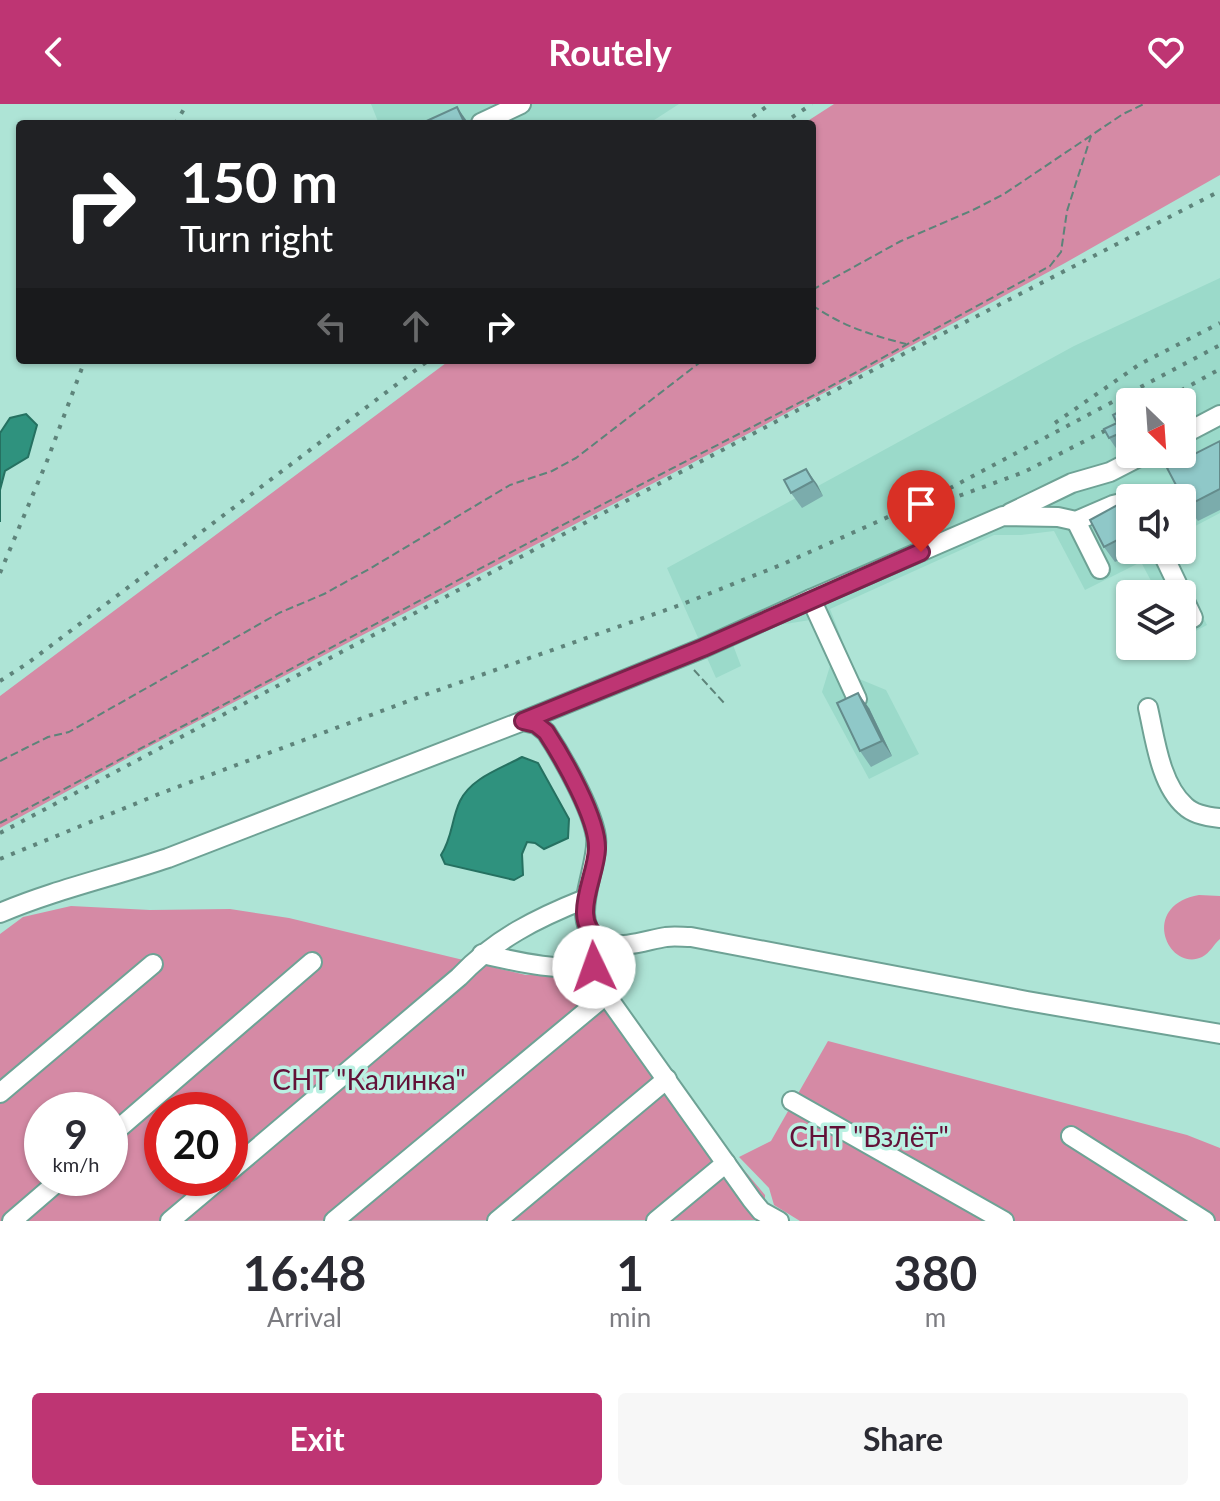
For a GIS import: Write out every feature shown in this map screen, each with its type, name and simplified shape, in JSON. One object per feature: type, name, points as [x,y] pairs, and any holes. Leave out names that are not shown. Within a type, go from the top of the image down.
[{"type":"street","points":[[487,120],[521,104]]},
{"type":"street","points":[[1196,428],[1220,415]]},
{"type":"street","points":[[0,913],[168,858],[523,721],[682,657],[1072,483],[1118,468]]},
{"type":"street","points":[[1003,516],[1058,517],[1076,521],[1116,504]]},
{"type":"street","points":[[1076,521],[1100,569]]},
{"type":"street","points":[[811,599],[857,699]]},
{"type":"street","points":[[1148,708],[1164,770],[1173,790],[1185,807],[1220,818]]},
{"type":"street","points":[[523,721],[536,724],[546,732],[591,818],[597,850],[584,916],[588,927],[601,940],[620,945],[668,937],[691,937],[997,996],[1220,1034]]},
{"type":"street","points":[[248,1156],[459,977],[482,954],[550,913],[585,899]]},
{"type":"street","points":[[601,940],[595,952],[594,967],[606,995],[726,1163],[756,1216],[779,1221]]},
{"type":"street","points":[[482,954],[532,965],[571,969],[594,967]]},
{"type":"street","points":[[128,1120],[312,962]]},
{"type":"street","points":[[0,1093],[153,964]]},
{"type":"street","points":[[334,1221],[606,995]]},
{"type":"street","points":[[497,1221],[667,1079]]},
{"type":"street","points":[[792,1101],[1004,1221]]},
{"type":"street","points":[[1071,1136],[1205,1221]]},
{"type":"street","points":[[656,1221],[726,1163]]},
{"type":"street","points":[[12,1221],[41,1196]]},
{"type":"street","points":[[170,1221],[200,1196]]},
{"type":"path","points":[[816,288],[901,241],[1004,194],[1123,114],[1144,104]]},
{"type":"path","points":[[0,823],[1050,266],[1061,252],[1067,211],[1091,136]]},
{"type":"path","points":[[816,308],[857,331],[908,344]]},
{"type":"path","points":[[0,761],[48,737],[69,732],[279,613],[324,594],[510,485],[552,471],[576,458],[698,364]]},
{"type":"path","points":[[682,657],[725,704]]},
{"type":"shaded area","points":[[371,104],[679,104],[654,120],[377,120]]},
{"type":"shaded area","points":[[1220,278],[1220,513],[1196,526],[1196,484],[1116,484],[1116,564],[1137,564],[1085,590],[1054,531],[994,535],[830,609],[857,678],[886,690],[919,754],[869,779],[822,692],[830,666],[810,620],[773,626],[733,645],[741,666],[716,678],[667,568],[1074,346]]},
{"type":"shaded area","points":[[26,414],[37,425],[28,457],[5,471],[0,490],[0,433],[10,418]]},
{"type":"shaded area","points":[[1142,564],[1176,564],[1184,580],[1151,580]]},
{"type":"shaded area","points":[[1196,603],[1207,625],[1196,631]]},
{"type":"shaded area","points":[[522,757],[538,763],[569,819],[568,838],[544,849],[527,842],[522,854],[523,875],[514,880],[445,864],[441,855],[465,793],[487,775]]},
{"type":"green space","points":[[834,104],[1220,104],[1220,175],[1065,263],[757,429],[137,753],[0,828],[0,696],[445,364],[816,364],[816,120],[809,120]]},
{"type":"green space","points":[[1199,895],[1220,896],[1220,939],[1202,957],[1190,959],[1179,956],[1170,947],[1164,924],[1169,912],[1180,901]]},
{"type":"green space","name":"СНТ \"Калинка\"","points":[[71,906],[150,910],[230,909],[289,918],[526,975],[582,972],[607,983],[733,1157],[765,1195],[765,1220],[0,1221],[0,934],[23,917]]},
{"type":"green space","name":"СНТ \"Взлёт\"","points":[[828,1041],[1187,1135],[1220,1148],[1220,1221],[800,1221],[774,1205],[769,1188],[739,1157],[771,1141]]},
{"type":"building","points":[[457,107],[463,120],[429,120]]},
{"type":"building","points":[[1116,423],[1116,435],[1109,438],[1104,429]]},
{"type":"building","points":[[1220,441],[1220,489],[1196,501],[1196,484],[1175,484],[1167,468],[1196,468],[1196,453]]},
{"type":"building","points":[[806,469],[813,481],[791,493],[784,480]]},
{"type":"building","points":[[1116,506],[1116,541],[1104,547],[1090,520]]},
{"type":"building","points":[[858,693],[882,741],[860,751],[837,703]]},
{"type":"railway","points":[[177,120],[187,104]]},
{"type":"railway","points":[[748,120],[770,104]]},
{"type":"railway","points":[[788,120],[812,104]]},
{"type":"railway","points":[[0,833],[911,350],[1220,191]]},
{"type":"railway","points":[[1055,423],[1140,364],[1220,323]]},
{"type":"railway","points":[[0,859],[164,792],[430,693],[683,604],[783,564],[937,495],[1220,345]]},
{"type":"railway","points":[[0,573],[83,364]]},
{"type":"railway","points":[[0,681],[424,364]]},
{"type":"railway","points":[[1185,388],[1220,369]]},
{"type":"railway","points":[[937,504],[1024,472],[1116,425]]},
{"type":"route","points":[[594,967],[595,952],[601,940],[594,936],[584,916],[597,850],[591,818],[546,732],[536,724],[523,721],[703,648],[921,552]]}]
